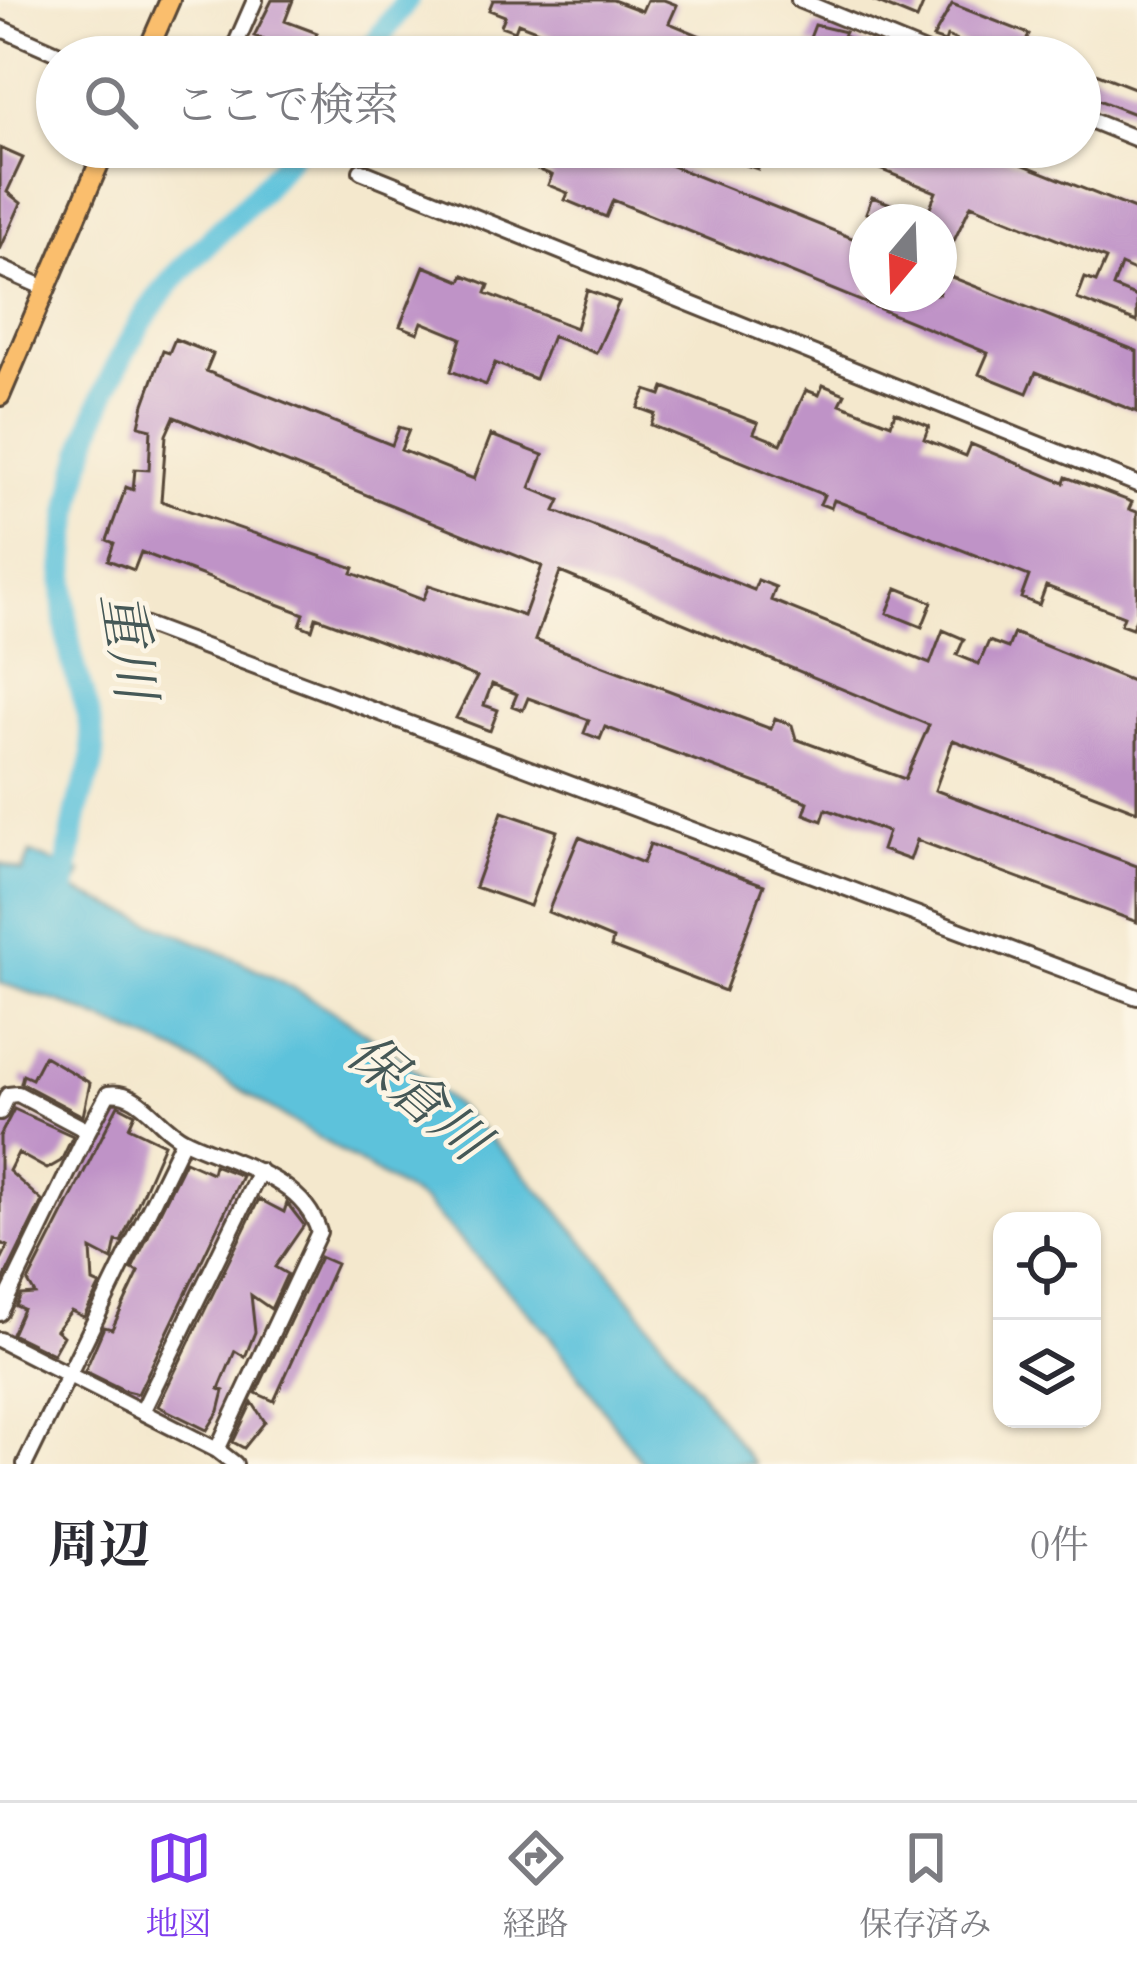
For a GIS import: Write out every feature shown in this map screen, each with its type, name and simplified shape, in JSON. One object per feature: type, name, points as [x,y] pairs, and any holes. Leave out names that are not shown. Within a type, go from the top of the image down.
[{"type":"main road","points":[[155,36],[170,0]]},
{"type":"main road","points":[[0,396],[97,168]]},
{"type":"street","points":[[239,36],[255,0]]},
{"type":"street","points":[[799,0],[886,36]]},
{"type":"street","points":[[0,28],[36,44]]},
{"type":"street","points":[[1101,125],[1137,140]]},
{"type":"street","points":[[361,171],[1137,484]]},
{"type":"street","points":[[0,268],[43,287]]},
{"type":"street","points":[[125,617],[1137,997]]},
{"type":"street","points":[[0,1112],[8,1095],[18,1094],[88,1131]]},
{"type":"street","points":[[0,1313],[108,1094],[131,1096],[183,1140],[260,1171],[308,1210],[320,1232],[217,1450]]},
{"type":"street","points":[[25,1464],[183,1140]]},
{"type":"street","points":[[142,1412],[260,1171]]},
{"type":"street","points":[[0,1340],[217,1450],[235,1464]]},
{"type":"water","name":"保倉川","points":[[30,853],[81,872],[74,890],[217,951],[321,1004],[413,1069],[469,1118],[572,1227],[753,1464],[643,1464],[547,1332],[424,1202],[178,1052],[63,1003],[0,983],[0,863],[23,872]]},
{"type":"building","points":[[272,0],[293,0],[285,21],[317,33],[316,36],[254,36]]},
{"type":"building","points":[[493,0],[613,0],[642,11],[647,0],[664,0],[677,5],[669,23],[701,36],[551,36],[518,23],[515,31],[501,26],[505,16],[489,10]]},
{"type":"building","points":[[871,0],[925,0],[917,19]]},
{"type":"building","points":[[952,4],[1029,34],[1028,36],[934,36]]},
{"type":"building","points":[[815,25],[845,32],[843,36],[811,36]]},
{"type":"building","points":[[1101,75],[1137,89],[1137,115],[1101,101]]},
{"type":"building","points":[[0,148],[23,158],[7,192],[21,203],[0,250]]},
{"type":"building","points":[[535,168],[677,168],[849,237],[849,296],[613,200],[606,217],[565,200],[568,193],[548,185],[552,175]]},
{"type":"building","points":[[877,168],[1032,168],[1137,210],[1137,272],[1121,265],[1113,287],[1137,297],[1137,322],[1077,299],[1085,278],[1096,282],[1106,259],[971,205],[957,234],[957,204],[931,204],[936,192]]},
{"type":"building","points":[[424,266],[461,281],[464,275],[489,285],[486,293],[576,328],[587,290],[619,302],[596,353],[552,336],[535,379],[495,363],[486,385],[451,371],[461,338],[422,322],[418,333],[400,326]]},
{"type":"building","points":[[957,279],[1137,351],[1137,412],[1036,372],[1027,393],[979,374],[988,353],[888,312],[957,312]]},
{"type":"building","points":[[175,339],[213,354],[206,371],[392,445],[399,427],[409,430],[401,450],[474,479],[491,435],[543,455],[530,488],[560,500],[555,511],[754,590],[758,580],[776,587],[771,600],[930,664],[943,630],[964,639],[957,655],[979,664],[989,641],[1008,648],[1014,633],[1137,683],[1137,811],[953,740],[935,790],[1137,866],[1137,922],[917,840],[910,860],[882,850],[888,832],[826,809],[822,821],[804,814],[808,802],[605,727],[600,739],[584,733],[589,720],[528,698],[523,710],[512,706],[517,694],[492,684],[484,705],[498,710],[490,731],[456,718],[477,677],[316,617],[312,630],[300,625],[304,614],[141,552],[134,570],[108,560],[114,543],[107,540],[126,487],[133,490],[135,469],[149,470],[151,429],[139,426],[163,351],[169,353]],"holes":[[[174,417],[542,566],[524,616],[429,585],[423,600],[352,573],[354,568],[161,501],[166,435]],[[560,572],[929,725],[905,779],[796,739],[792,725],[775,718],[771,729],[535,640]]]},
{"type":"building","points":[[823,385],[845,394],[840,404],[891,424],[895,412],[929,426],[924,439],[966,456],[971,444],[1064,483],[1066,477],[1132,502],[1129,509],[1137,512],[1137,616],[1132,628],[1121,624],[1124,616],[1046,586],[1039,605],[1021,598],[1029,576],[834,500],[831,508],[820,504],[824,495],[651,425],[655,414],[638,408],[646,390],[661,395],[664,387],[758,423],[754,433],[781,444],[806,390],[819,395]]},
{"type":"building","points":[[897,588],[932,602],[922,627],[887,613]]},
{"type":"building","points":[[502,812],[557,831],[530,906],[475,887]]},
{"type":"building","points":[[579,837],[643,863],[650,844],[764,885],[725,991],[611,947],[613,939],[548,912]]},
{"type":"building","points":[[44,1056],[90,1083],[83,1116],[21,1083],[23,1075],[32,1079]]},
{"type":"building","points":[[118,1105],[135,1114],[129,1127],[164,1144],[121,1242],[116,1241],[112,1260],[91,1249],[93,1282],[100,1285],[84,1317],[71,1311],[56,1330],[63,1336],[53,1354],[12,1334],[23,1309],[16,1306],[21,1295],[35,1294],[28,1282]]},
{"type":"building","points":[[14,1109],[73,1136],[61,1161],[47,1169],[18,1153],[9,1171],[42,1201],[0,1287],[0,1262],[8,1246],[0,1243],[0,1136]]},
{"type":"building","points":[[185,1161],[212,1173],[214,1165],[242,1176],[138,1394],[85,1371],[104,1327],[112,1329],[139,1272],[132,1269]]},
{"type":"building","points":[[259,1199],[284,1212],[287,1203],[304,1225],[275,1267],[287,1274],[271,1309],[251,1295],[255,1332],[245,1357],[235,1351],[219,1389],[224,1391],[219,1411],[207,1430],[158,1406]]},
{"type":"building","points":[[320,1257],[336,1264],[274,1401],[256,1393]]},
{"type":"building","points":[[252,1402],[265,1422],[244,1448],[233,1442]]},
{"type":"waterway","name":"重川","points":[[380,36],[407,0]]},
{"type":"waterway","name":"重川","points":[[63,897],[76,818],[93,755],[72,658],[64,573],[68,529],[87,442],[140,324],[175,277],[280,168]]}]
